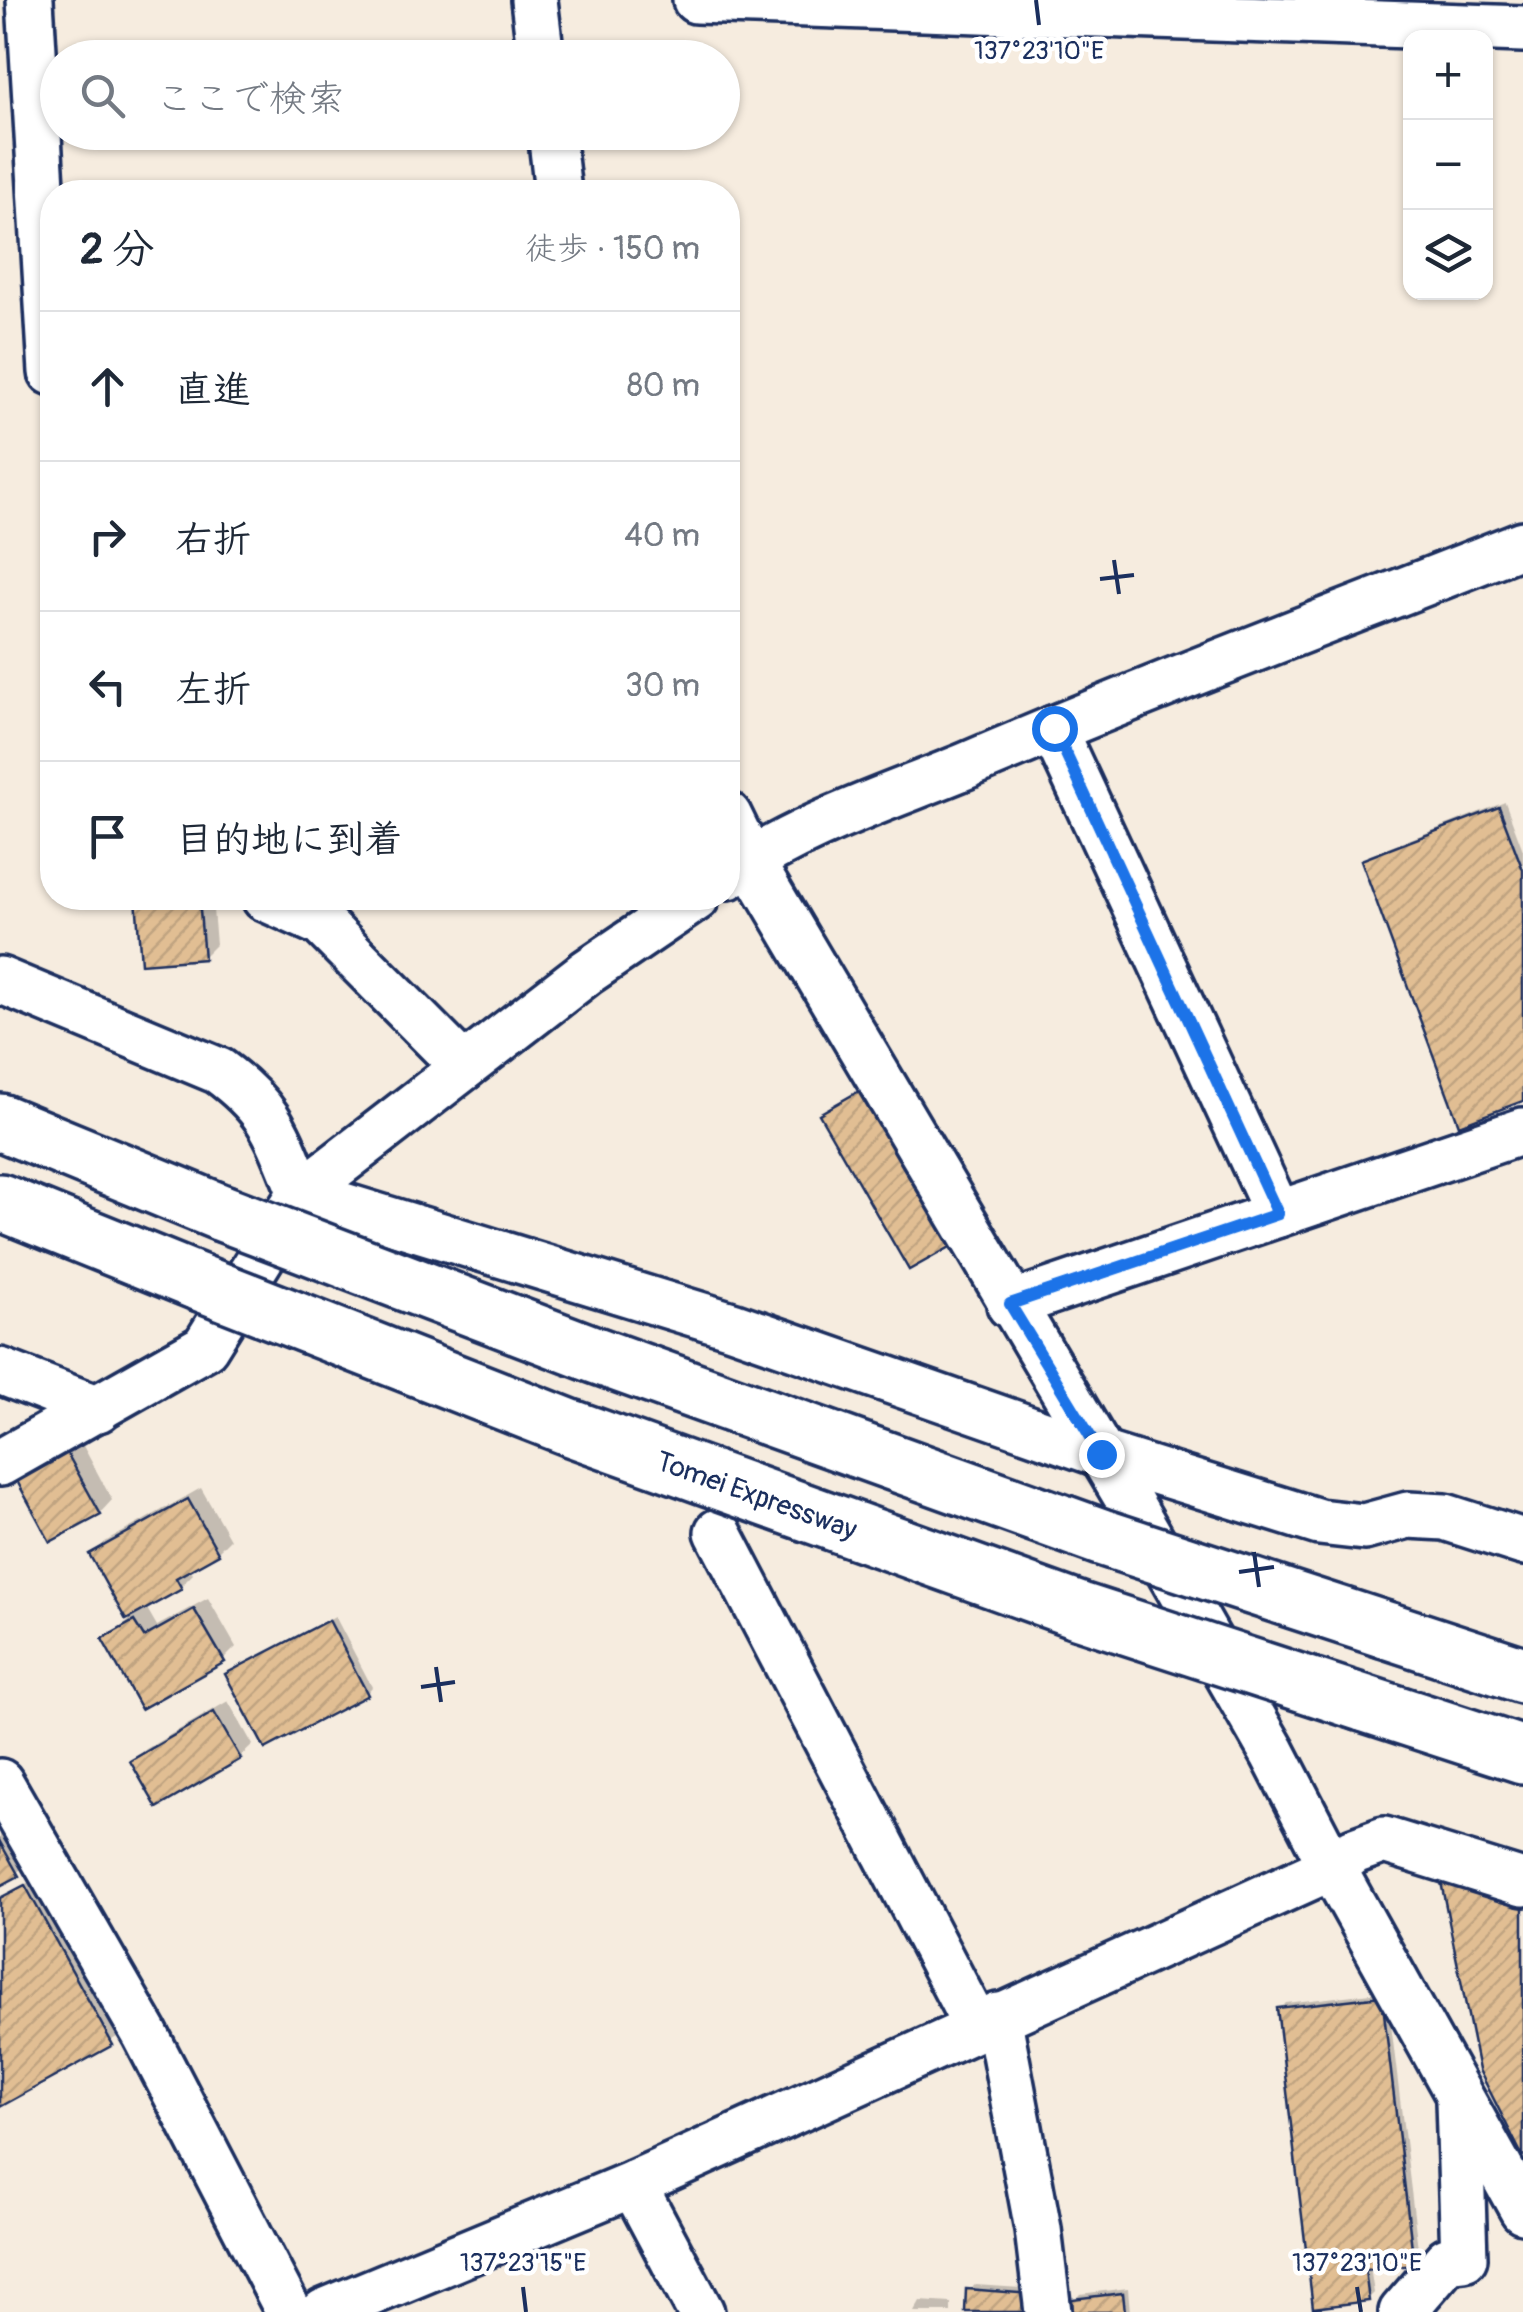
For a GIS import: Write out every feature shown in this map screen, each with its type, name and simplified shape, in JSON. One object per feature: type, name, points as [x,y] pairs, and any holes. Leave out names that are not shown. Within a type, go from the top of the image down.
[{"type":"highway","points":[[0,1122],[222,1213],[595,1355],[1101,1537],[1523,1674]]},
{"type":"highway","name":"Tomei Expressway","points":[[0,1202],[589,1435],[1080,1611],[1523,1754]]},
{"type":"street","points":[[30,0],[41,180]]},
{"type":"street","points":[[534,0],[539,40]]},
{"type":"street","points":[[696,0],[1371,12],[1523,29]]},
{"type":"street","points":[[553,150],[557,180]]},
{"type":"street","points":[[740,867],[804,834],[1054,728],[1523,544]]},
{"type":"street","points":[[1054,728],[1278,1214]]},
{"type":"street","points":[[740,870],[1101,1454],[1273,1753],[1523,2210]]},
{"type":"street","points":[[292,910],[322,923],[464,1067]]},
{"type":"street","points":[[0,1463],[205,1347],[301,1193],[587,972],[678,910]]},
{"type":"street","points":[[0,980],[219,1071],[248,1092],[266,1112],[301,1193],[732,1325],[1101,1454],[1319,1522],[1364,1526],[1408,1514],[1446,1517],[1523,1542]]},
{"type":"street","points":[[1010,1304],[1523,1131]]},
{"type":"street","points":[[0,1371],[98,1409]]},
{"type":"street","points":[[718,1532],[987,2021],[1038,2229],[1048,2312]]},
{"type":"street","points":[[0,1782],[145,2034],[289,2312]]},
{"type":"street","points":[[324,2312],[633,2184],[1384,1840],[1523,1883]]},
{"type":"street","points":[[1402,2312],[1446,2260],[1464,2258],[1459,2090]]},
{"type":"street","points":[[633,2184],[701,2312]]},
{"type":"building","points":[[1499,807],[1523,870],[1523,1101],[1459,1125],[1361,860]]},
{"type":"building","points":[[137,910],[200,910],[204,959],[141,964]]},
{"type":"building","points":[[861,1090],[952,1246],[909,1270],[819,1114]]},
{"type":"building","points":[[67,1453],[101,1515],[50,1542],[17,1481]]},
{"type":"building","points":[[188,1499],[219,1554],[176,1578],[182,1589],[126,1620],[89,1554]]},
{"type":"building","points":[[194,1609],[225,1662],[141,1709],[102,1639],[134,1621],[144,1637]]},
{"type":"building","points":[[329,1620],[368,1695],[265,1749],[225,1674]]},
{"type":"building","points":[[214,1712],[241,1759],[157,1808],[130,1761]]},
{"type":"building","points":[[0,1842],[19,1876],[0,1886]]},
{"type":"building","points":[[1440,1877],[1523,1901],[1523,2157],[1479,2070]]},
{"type":"building","points":[[25,1885],[113,2045],[0,2107],[0,1898]]},
{"type":"building","points":[[1382,1996],[1414,2265],[1365,2270],[1369,2301],[1313,2308],[1277,2008]]},
{"type":"building","points":[[966,2289],[1033,2294],[1031,2312],[965,2312]]},
{"type":"building","points":[[1123,2293],[1125,2312],[1073,2312],[1072,2299]]},
{"type":"route","points":[[1054,728],[1278,1214],[1010,1304],[1101,1454]]}]
